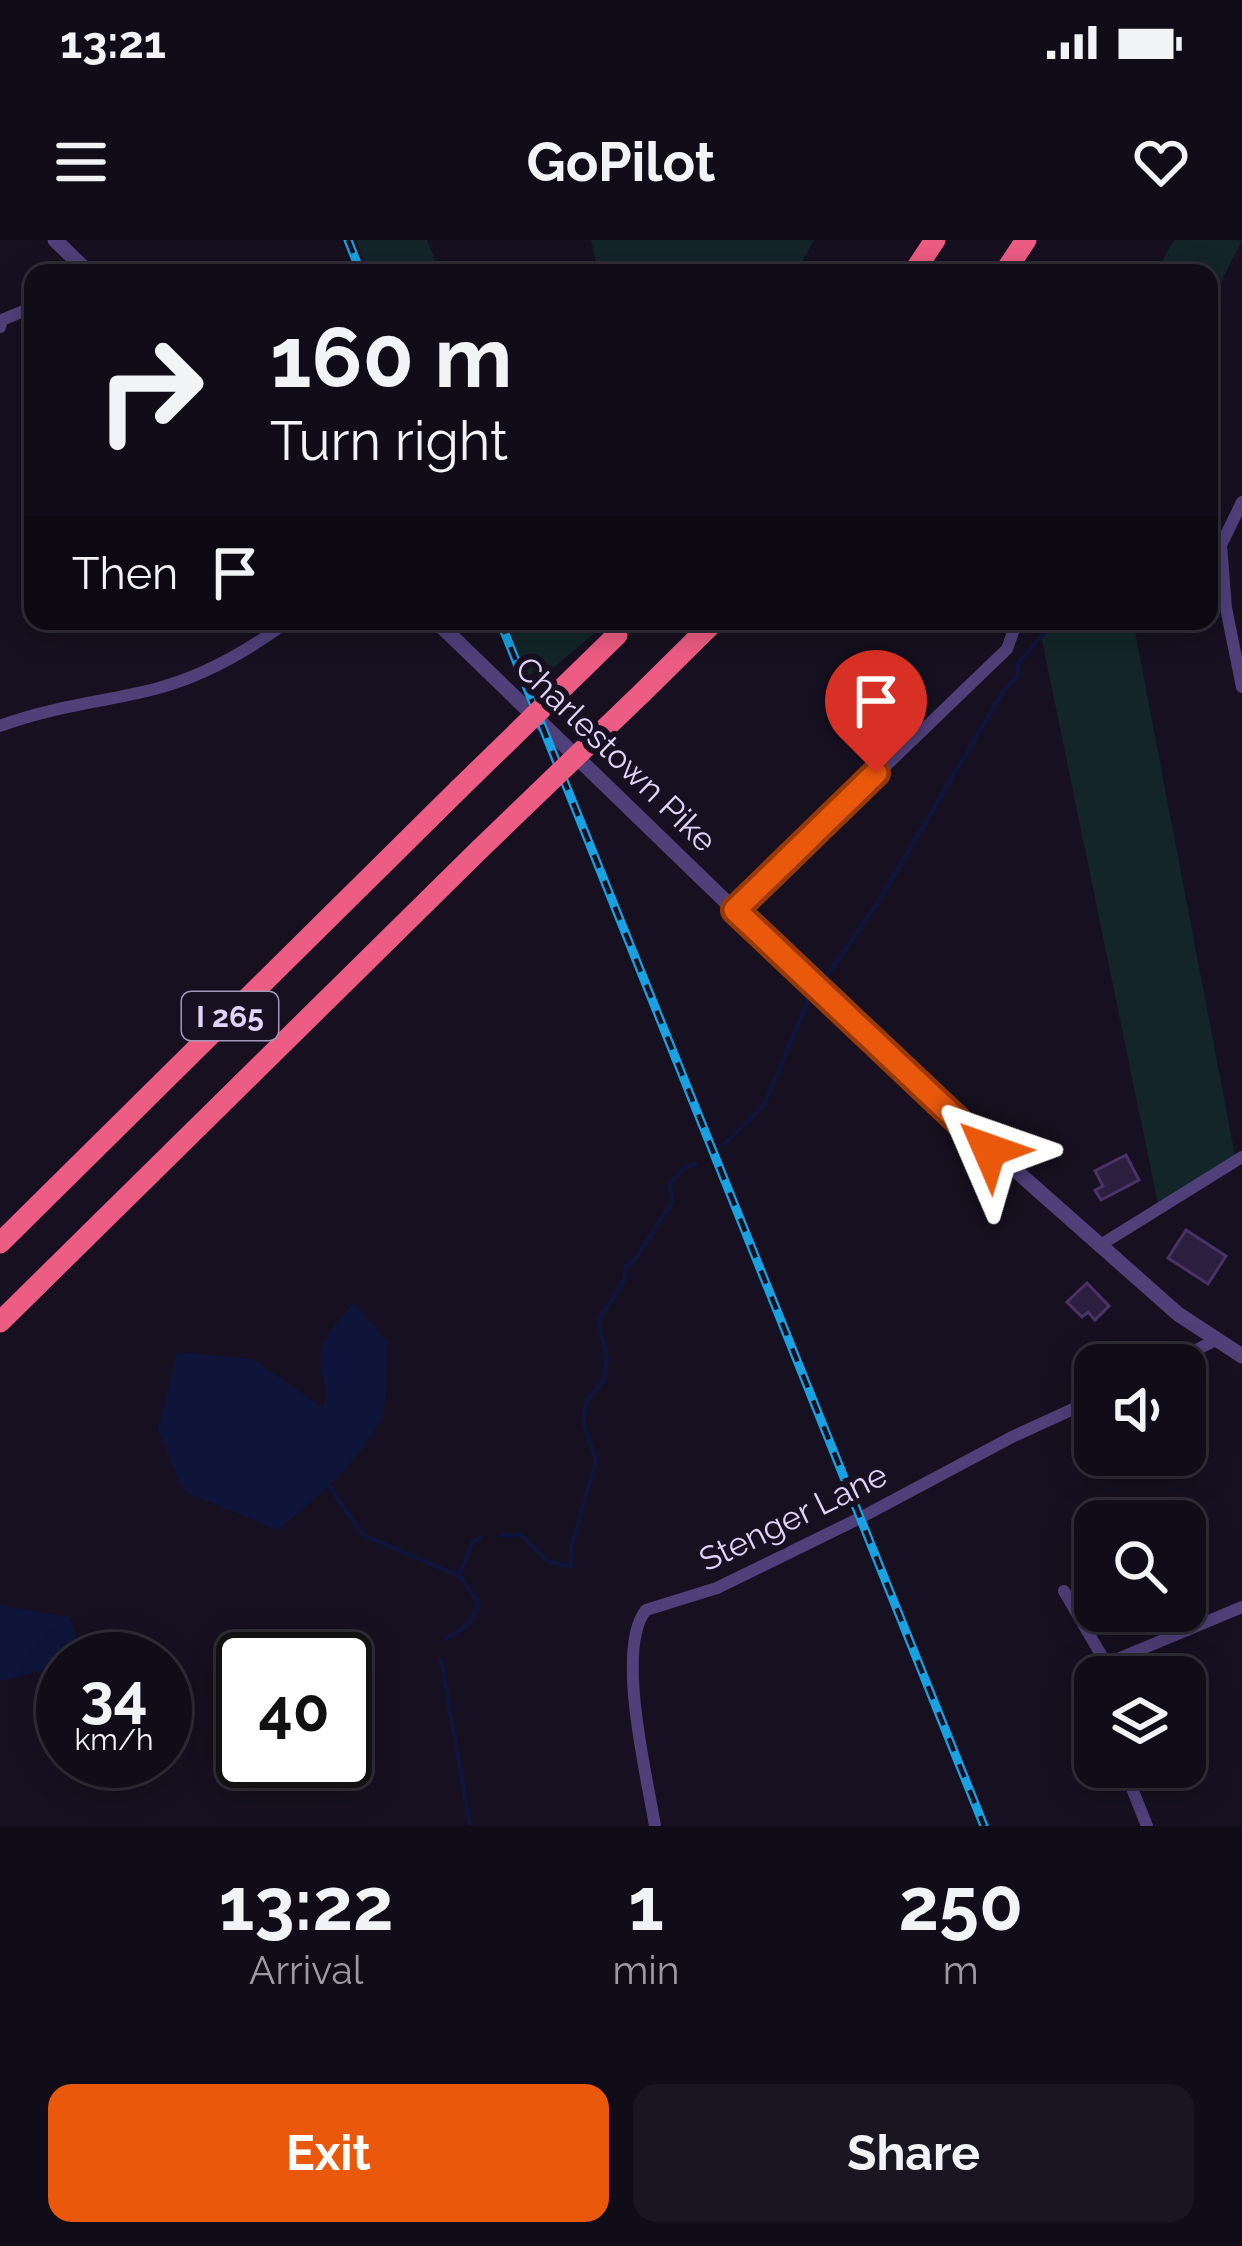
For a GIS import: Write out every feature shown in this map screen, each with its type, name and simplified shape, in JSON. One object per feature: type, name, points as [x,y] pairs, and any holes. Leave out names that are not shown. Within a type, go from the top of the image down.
[{"type":"highway","name":"I 265","points":[[0,1243],[622,630]]},
{"type":"highway","name":"I 265","points":[[0,1322],[706,630]]},
{"type":"street","points":[[55,240],[79,264]]},
{"type":"street","points":[[0,327],[2,320],[24,310]]},
{"type":"street","points":[[1242,502],[1221,545],[1223,591],[1242,687]]},
{"type":"street","points":[[0,726],[193,677],[276,630]]},
{"type":"street","name":"Charlestown Pike","points":[[445,630],[989,1150],[1178,1314],[1242,1356]]},
{"type":"street","points":[[735,910],[1007,649],[1014,630]]},
{"type":"street","points":[[1102,1244],[1242,1157]]},
{"type":"street","points":[[1206,1345],[1214,1341]]},
{"type":"street","name":"Stenger Lane","points":[[655,1826],[632,1670],[632,1637],[646,1610],[717,1588],[1074,1409]]},
{"type":"street","points":[[1064,1591],[1103,1656]]},
{"type":"street","points":[[1140,1656],[1242,1607]]},
{"type":"street","points":[[1133,1788],[1147,1826]]},
{"type":"shaded area","points":[[356,240],[427,240],[436,264],[365,264]]},
{"type":"shaded area","points":[[591,240],[814,240],[801,264],[596,264]]},
{"type":"shaded area","points":[[1174,240],[1242,240],[1218,288],[1218,264],[1160,264]]},
{"type":"shaded area","points":[[509,630],[598,630],[531,687]]},
{"type":"shaded area","points":[[1040,630],[1135,630],[1236,1161],[1159,1209]]},
{"type":"shaded area","points":[[354,1303],[387,1341],[386,1381],[381,1418],[349,1465],[277,1530],[183,1491],[158,1429],[177,1352],[253,1359],[323,1408],[324,1344]]},
{"type":"shaded area","points":[[0,1605],[69,1617],[75,1632],[36,1632],[36,1672],[0,1681]]},
{"type":"building","points":[[1126,1155],[1139,1180],[1101,1200],[1095,1190],[1103,1186],[1095,1171]]},
{"type":"building","points":[[1186,1230],[1226,1256],[1208,1284],[1168,1258]]},
{"type":"building","points":[[1087,1283],[1109,1306],[1095,1320],[1088,1312],[1082,1317],[1067,1302]]},
{"type":"waterway","points":[[826,977],[877,904],[1004,690],[1018,676],[1018,663],[1047,630]]},
{"type":"waterway","points":[[723,1145],[764,1105],[811,994]]},
{"type":"waterway","points":[[500,1535],[521,1535],[549,1562],[571,1566],[571,1547],[596,1460],[583,1422],[586,1402],[603,1381],[607,1358],[598,1321],[625,1279],[626,1266],[672,1202],[670,1184],[682,1169],[696,1164]]},
{"type":"waterway","points":[[328,1485],[363,1535],[459,1576]]},
{"type":"waterway","points":[[446,1639],[469,1624],[479,1603],[459,1576],[473,1541],[480,1538]]},
{"type":"waterway","points":[[441,1660],[470,1826]]},
{"type":"railway","points":[[348,240],[357,264]]},
{"type":"railway","points":[[504,630],[984,1826]]},
{"type":"route","points":[[876,773],[735,910],[989,1150]]}]
